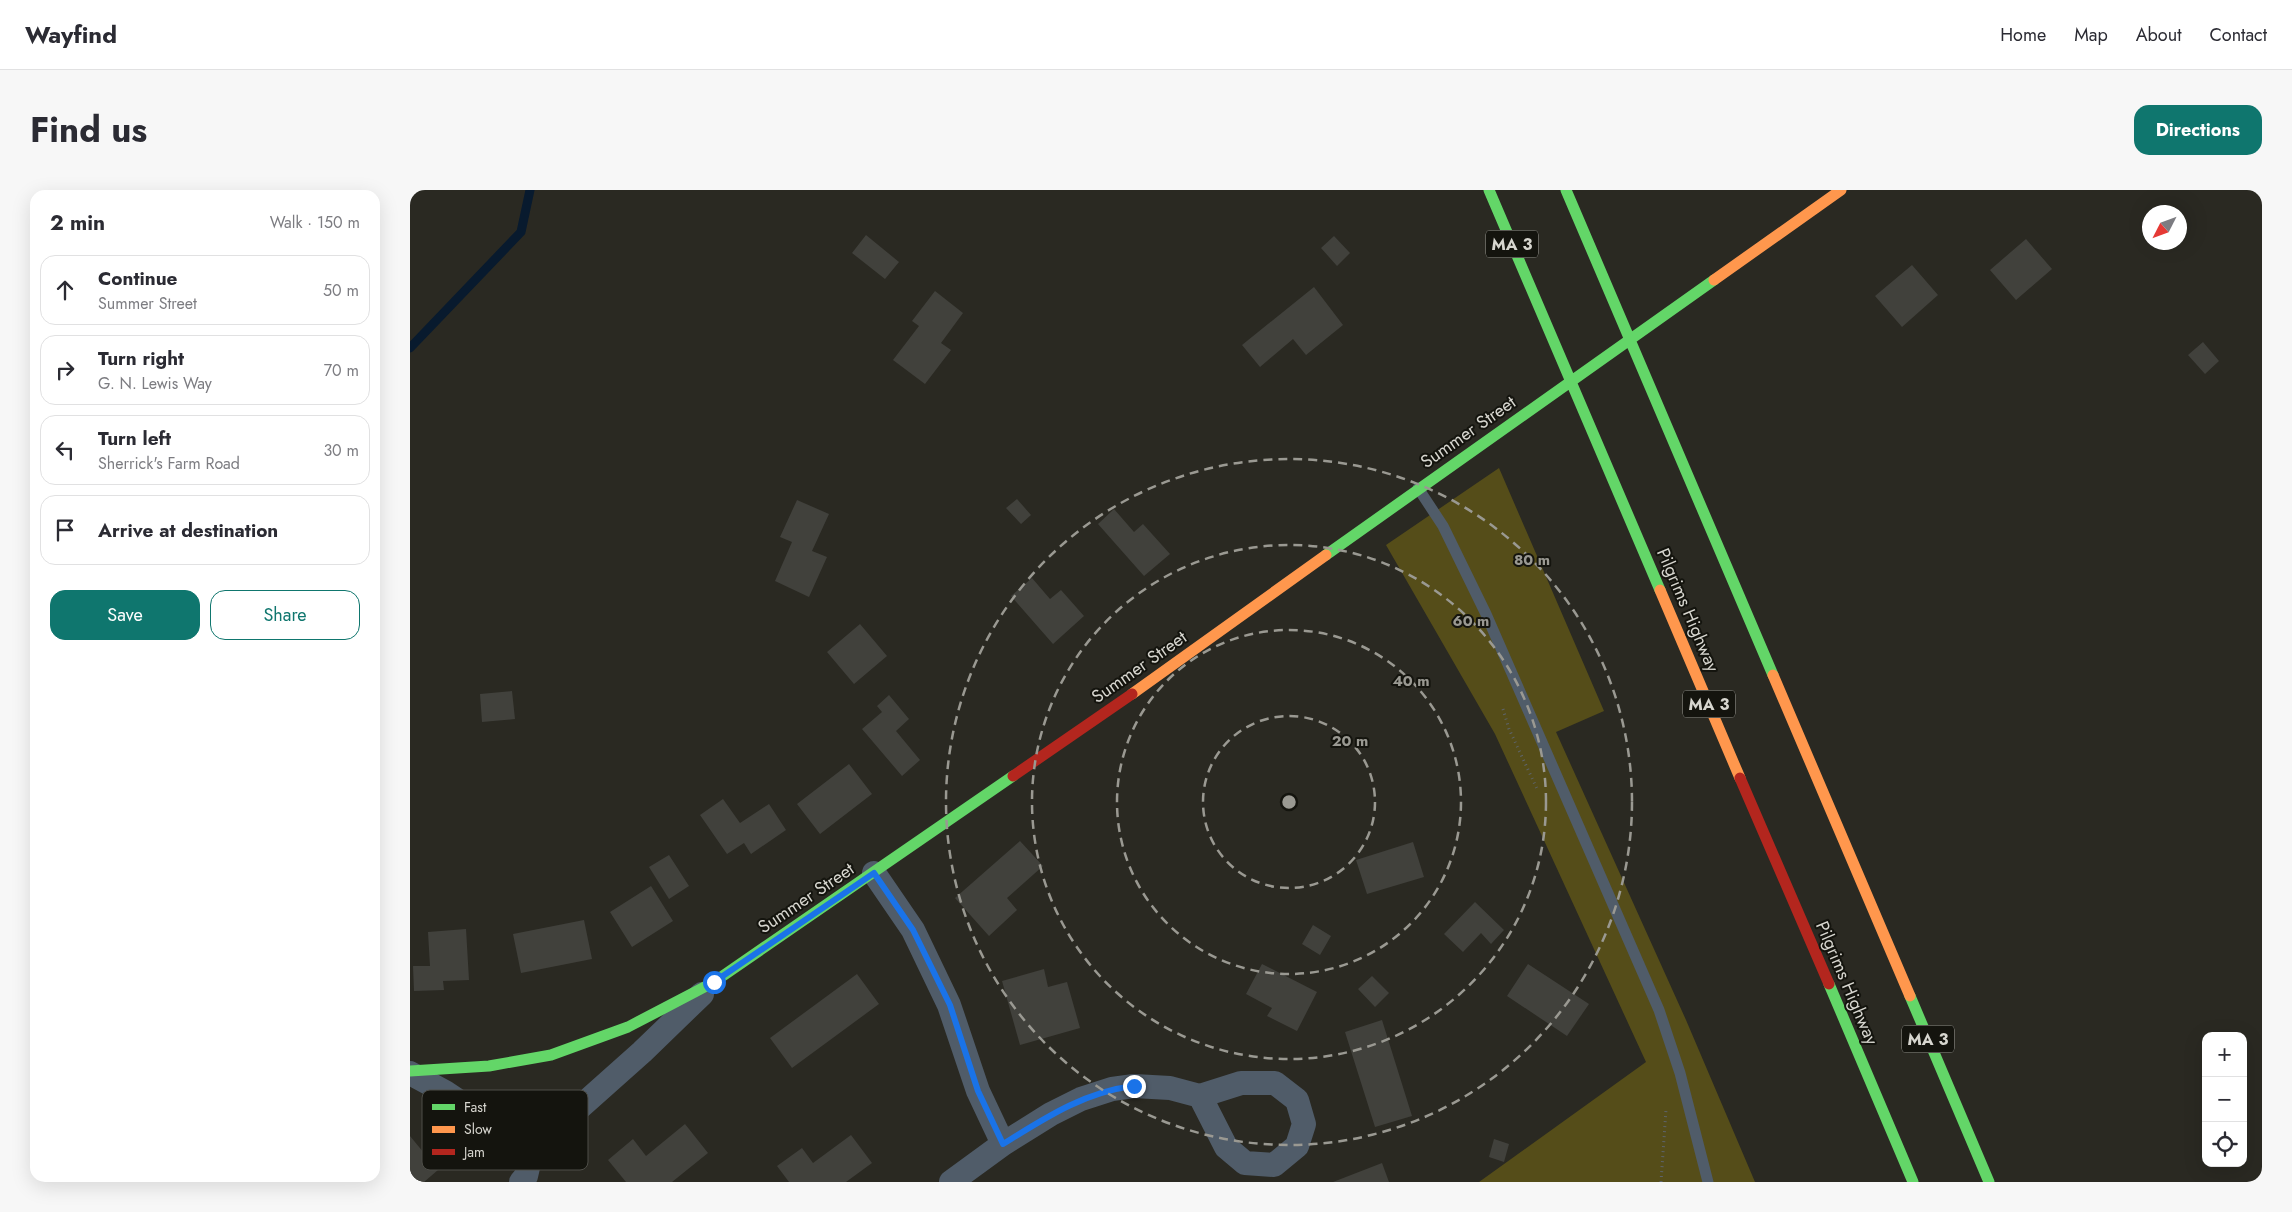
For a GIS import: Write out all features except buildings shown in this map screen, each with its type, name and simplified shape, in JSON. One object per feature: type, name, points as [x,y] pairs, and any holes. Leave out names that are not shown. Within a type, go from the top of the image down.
[{"type":"main road","name":"Pilgrims Highway","points":[[1489,190],[1913,1182]]},
{"type":"main road","name":"MA 3","points":[[1566,190],[1989,1182]]},
{"type":"main road","name":"Summer Street","points":[[410,1072],[489,1066],[550,1055],[628,1028],[714,982],[1239,619],[1418,488],[1841,190]]},
{"type":"street","points":[[874,873],[913,930],[950,1005],[978,1091],[1003,1144]]},
{"type":"street","points":[[588,1100],[642,1052],[714,982]]},
{"type":"street","points":[[410,1072],[442,1090]]},
{"type":"street","points":[[951,1182],[1003,1144],[1074,1102],[1112,1088],[1134,1086],[1170,1088],[1200,1096]]},
{"type":"street","points":[[521,1182],[526,1176],[527,1170]]},
{"type":"lane","points":[[1418,488],[1444,526],[1486,614],[1659,1010],[1680,1073],[1708,1182]]},
{"type":"path","points":[[1501,702],[1509,729],[1539,792]]},
{"type":"path","points":[[1661,1182],[1667,1112],[1665,1102]]},
{"type":"shaded area","points":[[1499,468],[1604,711],[1556,732],[1686,1020],[1755,1182],[1479,1182],[1646,1062],[1495,734],[1386,545]]},
{"type":"waterway","points":[[410,348],[521,232],[530,190]]},
{"type":"traffic: fast","points":[[1489,190],[1660,590]]},
{"type":"traffic: fast","points":[[1566,190],[1773,675]]},
{"type":"traffic: fast","points":[[1326,555],[1714,280]]},
{"type":"traffic: fast","points":[[410,1071],[489,1066],[551,1055],[628,1027],[714,982],[1013,776]]},
{"type":"traffic: fast","points":[[1829,984],[1913,1182]]},
{"type":"traffic: fast","points":[[1910,996],[1989,1182]]},
{"type":"traffic: slow","points":[[1714,280],[1841,190]]},
{"type":"traffic: slow","points":[[1132,694],[1326,555]]},
{"type":"traffic: slow","points":[[1660,590],[1740,778]]},
{"type":"traffic: slow","points":[[1773,675],[1910,996]]},
{"type":"traffic: jam","points":[[1013,776],[1132,694]]},
{"type":"traffic: jam","points":[[1740,778],[1829,984]]},
{"type":"route","points":[[714,982],[874,873],[913,930],[950,1005],[978,1091],[1003,1144],[1051,1114],[1082,1098],[1112,1088],[1134,1086]]}]
